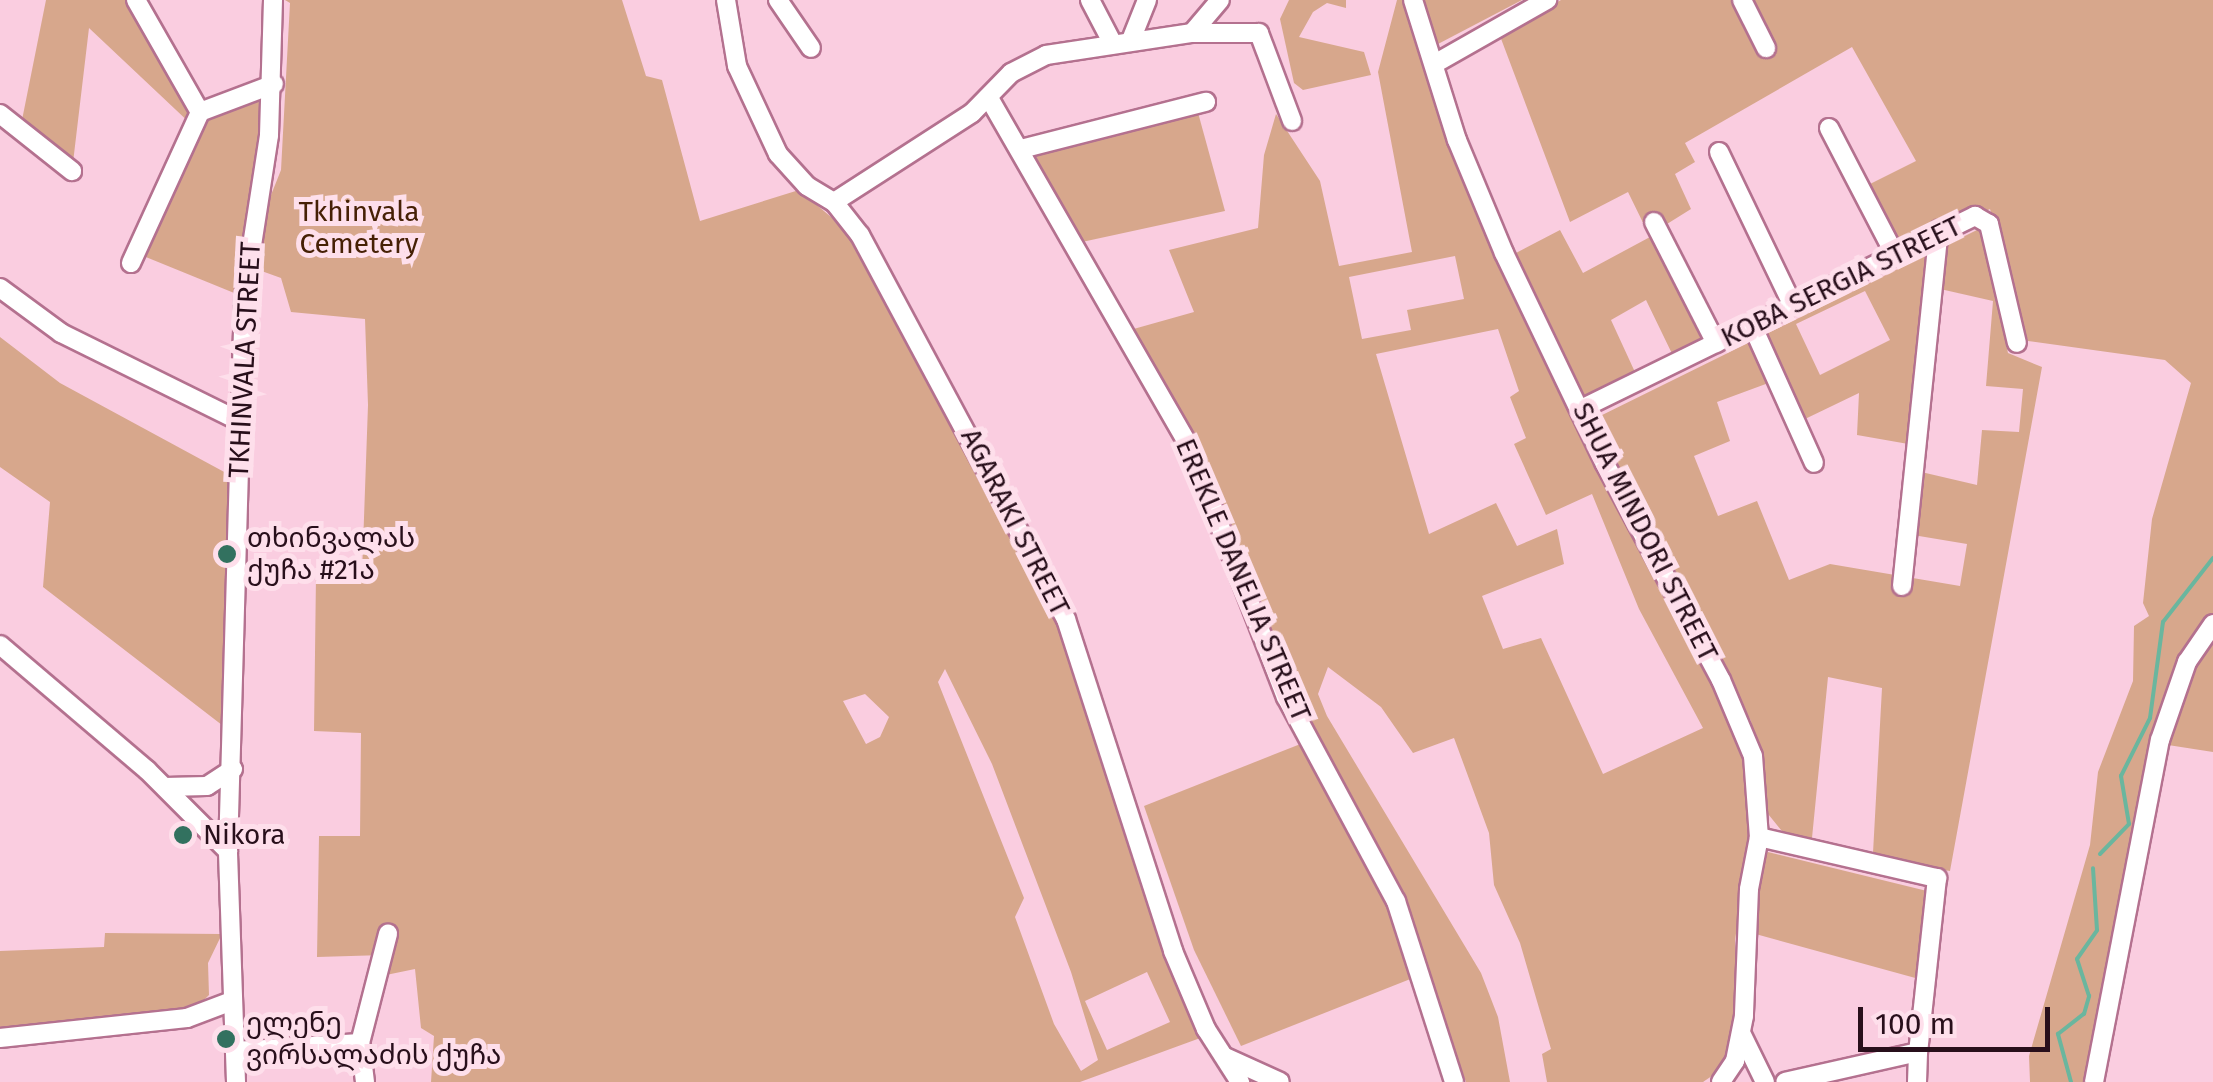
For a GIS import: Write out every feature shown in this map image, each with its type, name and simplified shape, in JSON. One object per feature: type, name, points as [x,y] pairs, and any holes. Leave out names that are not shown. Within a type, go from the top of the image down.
[{"type":"street","points":[[136,0],[200,112]]},
{"type":"street","name":"TKHINVALA STREET","points":[[236,1082],[228,851],[234,769],[246,256],[274,84],[273,0]]},
{"type":"street","name":"AGARAKI STREET","points":[[726,0],[737,66],[768,136],[806,186],[834,202],[898,301],[1066,619],[1160,916],[1220,1054],[1240,1082]]},
{"type":"street","points":[[778,0],[811,48]]},
{"type":"street","points":[[1090,0],[1122,42]]},
{"type":"street","points":[[1122,42],[1147,0]]},
{"type":"street","points":[[1192,33],[1220,0]]},
{"type":"street","name":"SHUA MINDORI STREET","points":[[1413,0],[1485,207],[1581,409],[1743,727],[1753,756],[1759,837],[1747,908],[1742,1035],[1720,1082]]},
{"type":"street","points":[[1436,63],[1547,0]]},
{"type":"street","points":[[1742,0],[1766,48]]},
{"type":"street","points":[[834,202],[989,98],[1029,62],[1122,42],[1192,33],[1259,33],[1292,121]]},
{"type":"street","points":[[132,263],[200,112],[274,84]]},
{"type":"street","name":"EREKLE DANELIA STREET","points":[[989,98],[1189,446],[1286,697],[1396,901],[1454,1082]]},
{"type":"street","points":[[1021,149],[1206,102]]},
{"type":"street","points":[[0,114],[72,171]]},
{"type":"street","points":[[1829,128],[1894,252]]},
{"type":"street","points":[[1719,152],[1792,304]]},
{"type":"street","name":"KOBA SERGIA STREET","points":[[1581,409],[1939,230],[1984,217],[2017,344]]},
{"type":"street","points":[[1654,222],[1716,343]]},
{"type":"street","points":[[1902,586],[1939,230]]},
{"type":"street","points":[[0,288],[60,333],[241,422]]},
{"type":"street","points":[[1752,326],[1814,463]]},
{"type":"street","points":[[2094,1082],[2160,740],[2187,662],[2213,624]]},
{"type":"street","points":[[0,645],[165,787],[228,851]]},
{"type":"street","points":[[165,787],[207,786],[234,769]]},
{"type":"street","points":[[1759,837],[1937,878],[1916,1082]]},
{"type":"street","points":[[365,1082],[360,1043],[388,934]]},
{"type":"street","points":[[0,1038],[187,1018],[232,1001]]},
{"type":"street","points":[[1742,1035],[1765,1082]]},
{"type":"street","points":[[235,1051],[360,1043]]},
{"type":"street","points":[[1785,1082],[1918,1052]]},
{"type":"street","points":[[1220,1054],[1280,1082]]},
{"type":"green space","points":[[46,0],[136,0],[200,111],[274,84],[244,297],[136,253],[193,126],[89,28],[72,171],[20,130]]},
{"type":"green space","name":"Tkhinvala Cemetery","points":[[285,0],[622,0],[646,76],[662,80],[700,221],[799,190],[831,217],[849,238],[1059,625],[1087,693],[1162,947],[1203,1037],[1080,1082],[431,1082],[434,1036],[421,1028],[415,969],[386,975],[384,955],[317,957],[319,836],[360,836],[361,733],[314,731],[316,575],[362,574],[368,405],[365,319],[291,312],[281,278],[256,269],[263,215],[281,170],[290,3]],"holes":[[[945,669],[992,764],[1071,972],[1098,1060],[1081,1071],[1054,1024],[1015,917],[1024,898],[938,682]],[[865,694],[889,717],[880,737],[866,744],[843,701]],[[1147,972],[1170,1022],[1107,1050],[1085,1001]]]},
{"type":"green space","points":[[1289,0],[1346,0],[1346,8],[1327,3],[1313,12],[1299,37],[1364,52],[1371,75],[1303,90],[1294,83],[1280,19]]},
{"type":"green space","points":[[1397,0],[1406,0],[1452,144],[1714,681],[1744,758],[1750,829],[1735,941],[1736,1034],[1722,1069],[1703,1082],[1547,1082],[1542,1054],[1551,1049],[1520,943],[1494,885],[1489,833],[1454,738],[1413,753],[1381,707],[1328,667],[1318,694],[1327,716],[1481,973],[1498,1017],[1510,1082],[1466,1082],[1414,934],[1305,721],[1130,330],[1194,312],[1169,250],[1258,228],[1264,155],[1276,114],[1320,181],[1339,266],[1412,252],[1378,72]],"holes":[[[1455,256],[1464,299],[1407,310],[1411,330],[1362,339],[1349,277]],[[1498,329],[1519,391],[1510,397],[1526,438],[1514,444],[1546,515],[1592,494],[1639,609],[1703,728],[1603,774],[1541,638],[1503,649],[1482,596],[1564,564],[1557,529],[1517,546],[1496,503],[1429,534],[1376,354]]]},
{"type":"green space","points":[[1422,0],[1522,0],[1438,44]]},
{"type":"green space","points":[[1561,0],[2213,0],[2213,752],[2168,745],[2090,1082],[2030,1082],[2029,1056],[2090,845],[2098,772],[2133,681],[2134,626],[2149,616],[2143,603],[2152,519],[2191,383],[2165,360],[2028,341],[1990,209],[1899,254],[1864,187],[1916,161],[1852,47],[1685,143],[1695,162],[1675,174],[1691,209],[1659,229],[1718,348],[1678,366],[1646,300],[1611,320],[1640,383],[1586,408],[1514,254],[1560,230],[1583,273],[1650,237],[1628,192],[1570,222],[1500,36]]},
{"type":"green space","points":[[1197,109],[1225,211],[1082,242],[1036,157],[1050,145]]},
{"type":"green space","points":[[1981,228],[2008,353],[2042,367],[1950,871],[1794,846],[1764,809],[1751,721],[1592,420]],"holes":[[[1927,286],[1993,301],[1986,386],[2023,389],[2019,432],[1982,430],[1977,485],[1917,471],[1907,534],[1967,544],[1960,586],[1830,564],[1789,580],[1757,501],[1718,516],[1694,456],[1730,441],[1717,402],[1785,377],[1805,419],[1859,393],[1857,435],[1914,445]],[[1865,291],[1890,340],[1820,375],[1796,324]],[[1828,677],[1882,688],[1873,853],[1812,838]]]},
{"type":"green space","points":[[0,337],[60,383],[239,480],[231,732],[43,587],[50,502],[0,467]]},
{"type":"green space","points":[[1303,743],[1377,876],[1418,976],[1241,1046],[1194,950],[1144,806]]},
{"type":"green space","points":[[1768,852],[1927,891],[1919,979],[1752,933],[1760,859]]},
{"type":"green space","points":[[105,933],[222,934],[208,963],[209,995],[191,1013],[0,1034],[0,951],[104,947]]},
{"type":"waterway","points":[[2100,854],[2129,824],[2121,776],[2150,718],[2163,622],[2213,558]]},
{"type":"waterway","points":[[2071,1082],[2058,1034],[2084,1014],[2089,996],[2077,959],[2097,930],[2093,868]]},
{"type":"place","name":"თხინვალას ქუჩა #21ა","points":[[227,554]]},
{"type":"place","name":"Nikora","points":[[183,835]]},
{"type":"place","name":"ელენე ვირსალაძის ქუჩა","points":[[226,1039]]}]
